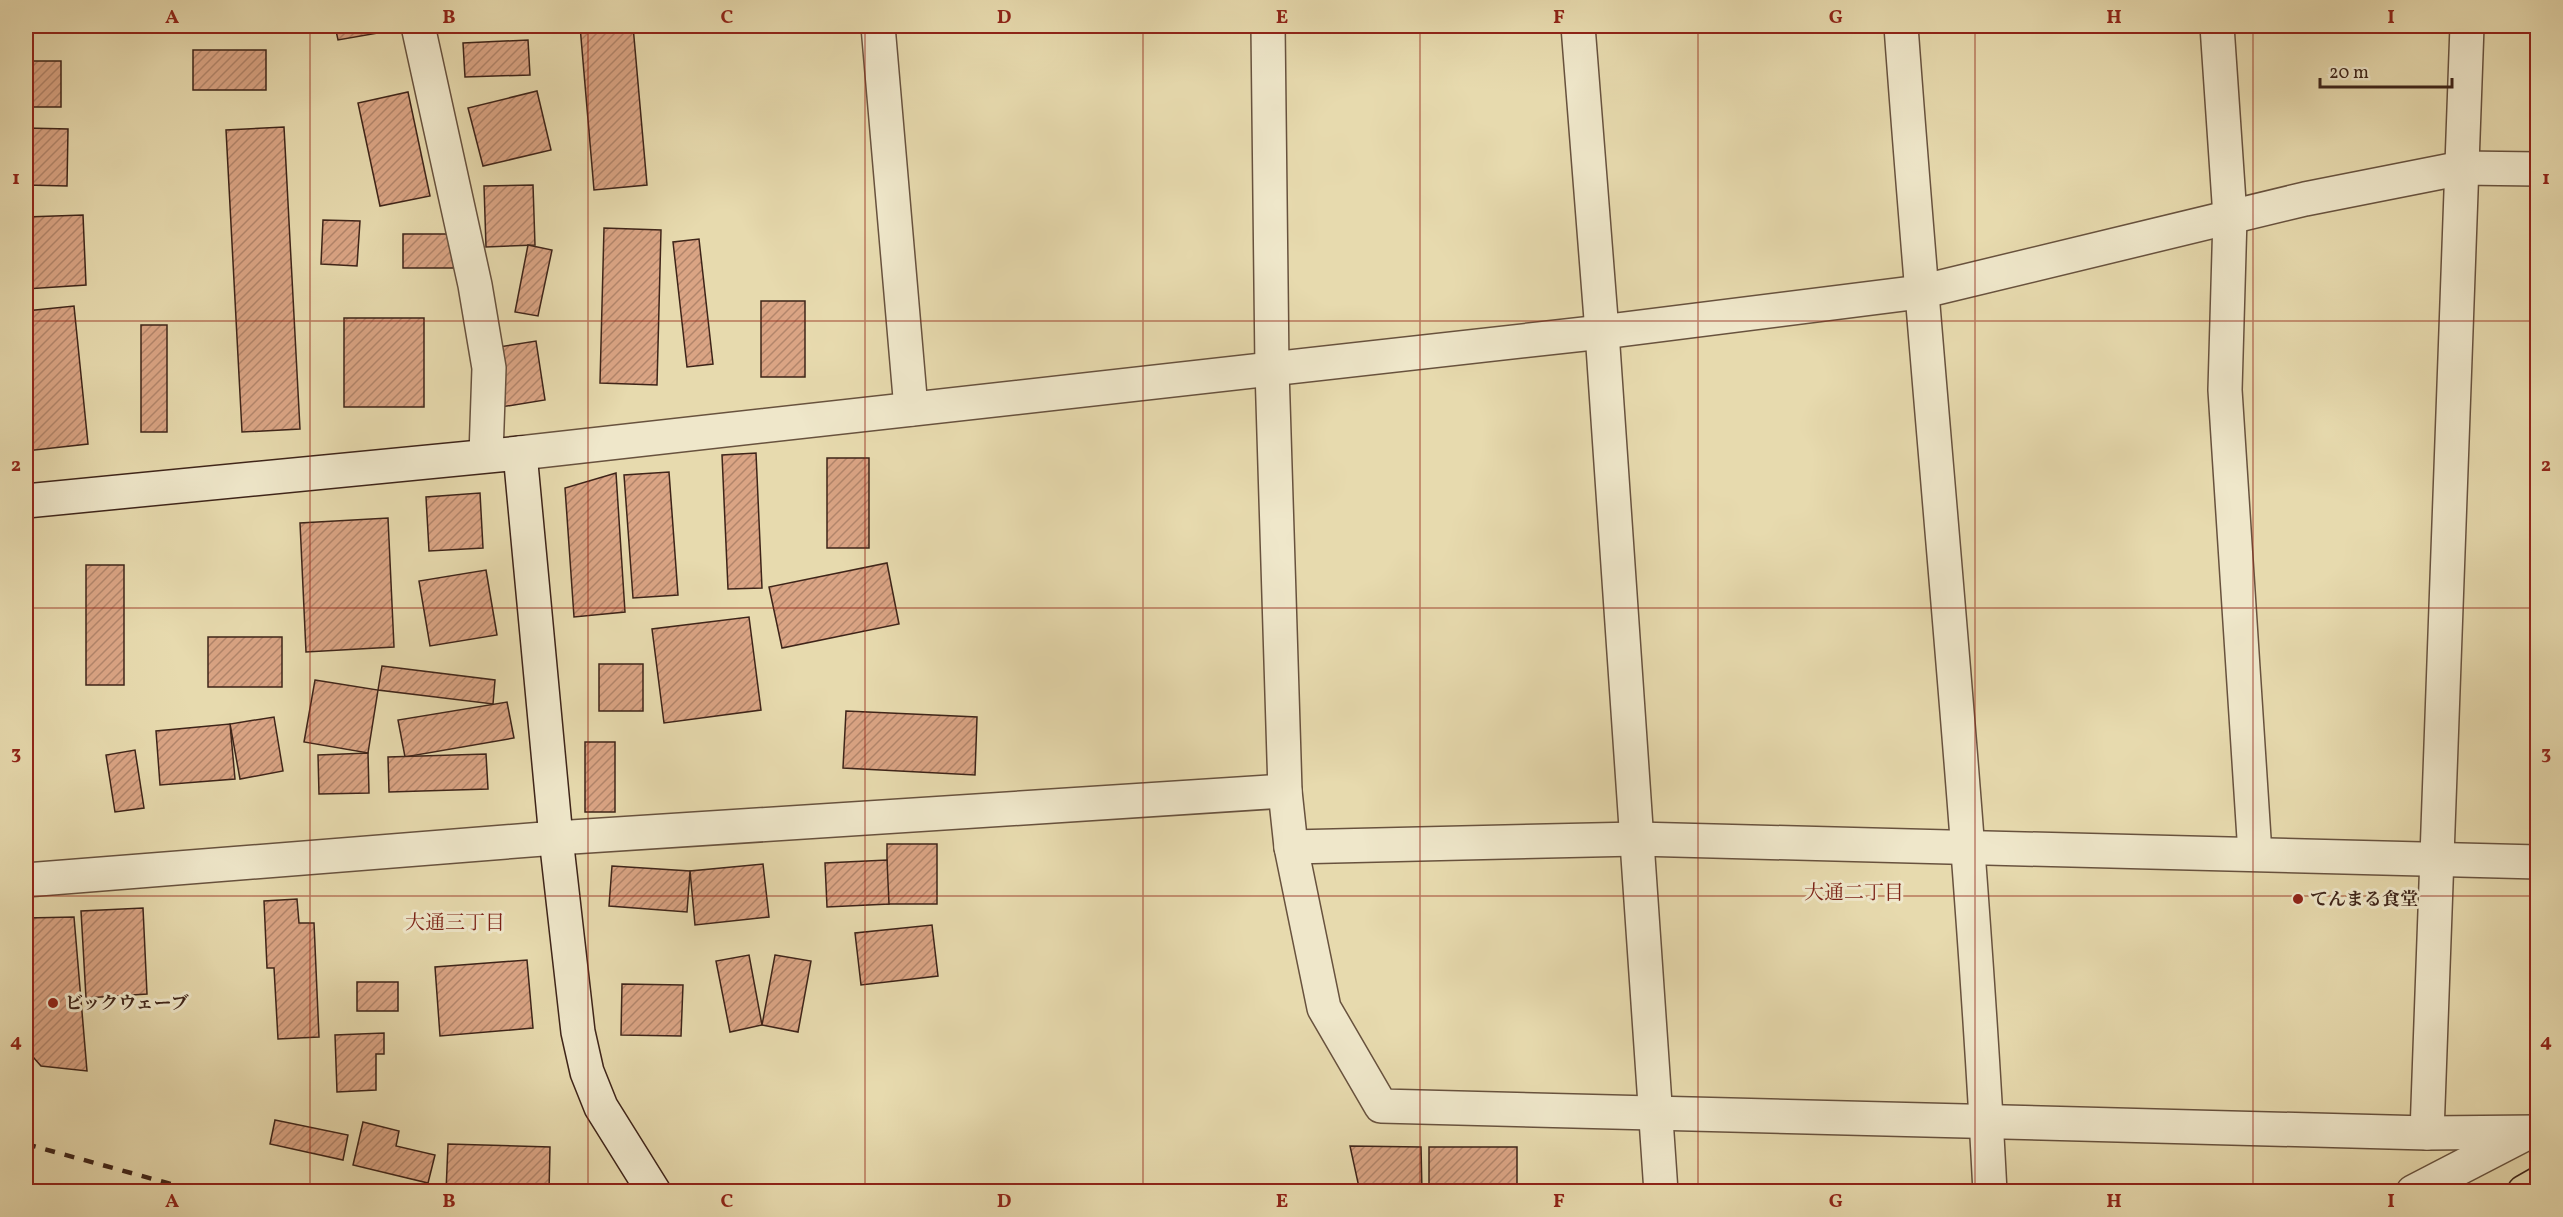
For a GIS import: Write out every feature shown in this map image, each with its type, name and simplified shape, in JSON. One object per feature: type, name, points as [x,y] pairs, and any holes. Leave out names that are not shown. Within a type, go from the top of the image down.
[{"type":"highway","points":[[2524,1191],[2538,1184]]},
{"type":"street","points":[[418,26],[475,285],[489,368],[486,455]]},
{"type":"street","points":[[878,26],[911,409]]},
{"type":"street","points":[[1268,26],[1272,369],[1285,791],[1291,847],[1324,1008],[1381,1106],[1656,1115],[2427,1133],[2534,1130]]},
{"type":"street","points":[[1578,26],[1602,332],[1661,1191]]},
{"type":"street","points":[[1901,26],[1920,292],[1969,847],[1990,1191]]},
{"type":"street","points":[[2217,26],[2230,217],[2225,390],[2255,854]]},
{"type":"street","points":[[2427,1133],[2467,26]]},
{"type":"street","points":[[26,501],[520,453],[1602,332],[1920,292],[2230,217],[2462,168],[2538,169]]},
{"type":"street","points":[[520,453],[556,838],[578,1032],[587,1072],[601,1107],[654,1191]]},
{"type":"street","points":[[26,880],[556,838],[1285,791]]},
{"type":"street","points":[[1291,847],[1638,839],[2538,862]]},
{"type":"street","points":[[2413,1191],[2534,1130]]},
{"type":"building","points":[[233,26],[276,26],[275,31]]},
{"type":"building","points":[[335,26],[418,26],[338,40]]},
{"type":"building","points":[[580,26],[633,26],[647,185],[594,190]]},
{"type":"building","points":[[528,40],[530,75],[465,77],[463,43]]},
{"type":"building","points":[[193,50],[266,50],[266,90],[193,90]]},
{"type":"building","points":[[26,61],[61,61],[61,107],[26,107]]},
{"type":"building","points":[[537,91],[551,150],[483,166],[468,108]]},
{"type":"building","points":[[408,92],[430,196],[380,206],[358,103]]},
{"type":"building","points":[[284,127],[300,429],[242,432],[226,130]]},
{"type":"building","points":[[26,128],[68,129],[67,186],[26,185]]},
{"type":"building","points":[[533,185],[535,245],[486,247],[484,186]]},
{"type":"building","points":[[83,215],[86,285],[26,289],[26,217]]},
{"type":"building","points":[[323,220],[360,221],[357,266],[321,264]]},
{"type":"building","points":[[604,228],[661,230],[657,385],[600,383]]},
{"type":"building","points":[[403,234],[457,234],[457,268],[403,268]]},
{"type":"building","points":[[699,239],[713,364],[687,367],[673,242]]},
{"type":"building","points":[[528,245],[552,250],[538,316],[515,312]]},
{"type":"building","points":[[761,301],[805,301],[805,377],[761,377]]},
{"type":"building","points":[[74,306],[88,444],[26,451],[26,311]]},
{"type":"building","points":[[344,318],[424,318],[424,407],[344,407]]},
{"type":"building","points":[[141,325],[167,325],[167,432],[141,432]]},
{"type":"building","points":[[536,341],[545,400],[495,408],[486,349]]},
{"type":"building","points":[[756,453],[762,588],[728,589],[722,455]]},
{"type":"building","points":[[827,458],[869,458],[869,548],[827,548]]},
{"type":"building","points":[[669,472],[678,595],[633,598],[624,475]]},
{"type":"building","points":[[616,473],[625,612],[574,617],[565,488]]},
{"type":"building","points":[[480,493],[483,548],[429,551],[426,497]]},
{"type":"building","points":[[388,518],[394,647],[306,652],[300,523]]},
{"type":"building","points":[[887,563],[899,624],[782,648],[769,587]]},
{"type":"building","points":[[86,565],[124,565],[124,685],[86,685]]},
{"type":"building","points":[[486,570],[497,635],[430,646],[419,581]]},
{"type":"building","points":[[749,617],[761,710],[664,723],[652,629]]},
{"type":"building","points":[[208,637],[282,637],[282,687],[208,687]]},
{"type":"building","points":[[599,664],[643,664],[643,711],[599,711]]},
{"type":"building","points":[[382,666],[495,680],[493,704],[378,690]]},
{"type":"building","points":[[315,680],[378,690],[368,753],[304,742]]},
{"type":"building","points":[[507,702],[514,738],[405,757],[398,720]]},
{"type":"building","points":[[846,711],[977,717],[975,775],[843,768]]},
{"type":"building","points":[[274,717],[283,771],[240,779],[230,724]]},
{"type":"building","points":[[230,724],[235,779],[160,785],[156,731]]},
{"type":"building","points":[[585,742],[615,742],[615,812],[585,812]]},
{"type":"building","points":[[135,750],[144,808],[115,812],[106,755]]},
{"type":"building","points":[[368,753],[369,793],[319,794],[318,755]]},
{"type":"building","points":[[486,754],[488,789],[389,792],[388,757]]},
{"type":"building","points":[[887,844],[937,844],[937,904],[887,904]]},
{"type":"building","points":[[887,860],[889,904],[827,907],[825,863]]},
{"type":"building","points":[[763,864],[769,917],[695,925],[690,871]]},
{"type":"building","points":[[612,866],[690,871],[687,912],[609,906]]},
{"type":"building","points":[[297,899],[299,923],[314,923],[319,1037],[278,1039],[274,968],[267,968],[264,901]]},
{"type":"building","points":[[143,908],[147,994],[86,998],[81,911]]},
{"type":"building","points":[[74,917],[87,1071],[41,1066],[26,1049],[26,918]]},
{"type":"building","points":[[932,925],[938,976],[861,985],[855,933]]},
{"type":"building","points":[[749,955],[762,1025],[730,1032],[716,961]]},
{"type":"building","points":[[775,955],[811,961],[798,1032],[762,1025]]},
{"type":"building","points":[[527,960],[533,1028],[440,1036],[435,967]]},
{"type":"building","points":[[357,982],[398,982],[398,1011],[357,1011]]},
{"type":"building","points":[[622,984],[683,985],[681,1036],[621,1035]]},
{"type":"building","points":[[384,1033],[384,1054],[376,1054],[376,1090],[337,1092],[335,1035]]},
{"type":"building","points":[[275,1120],[348,1135],[343,1160],[270,1144]]},
{"type":"building","points":[[363,1122],[399,1131],[396,1146],[435,1155],[428,1183],[353,1165]]},
{"type":"building","points":[[448,1144],[550,1147],[549,1192],[446,1192]]},
{"type":"building","points":[[1350,1146],[1421,1147],[1422,1192],[1360,1192]]},
{"type":"building","points":[[1429,1147],[1517,1147],[1517,1192],[1429,1192]]},
{"type":"railway","points":[[26,1144],[200,1192]]},
{"type":"place","name":"てんまる食堂","points":[[2298,899]]},
{"type":"place","name":"ビックウェーブ","points":[[53,1003]]},
{"type":"district","name":"大通二丁目","points":[[1854,892]]},
{"type":"district","name":"大通三丁目","points":[[455,922]]}]
